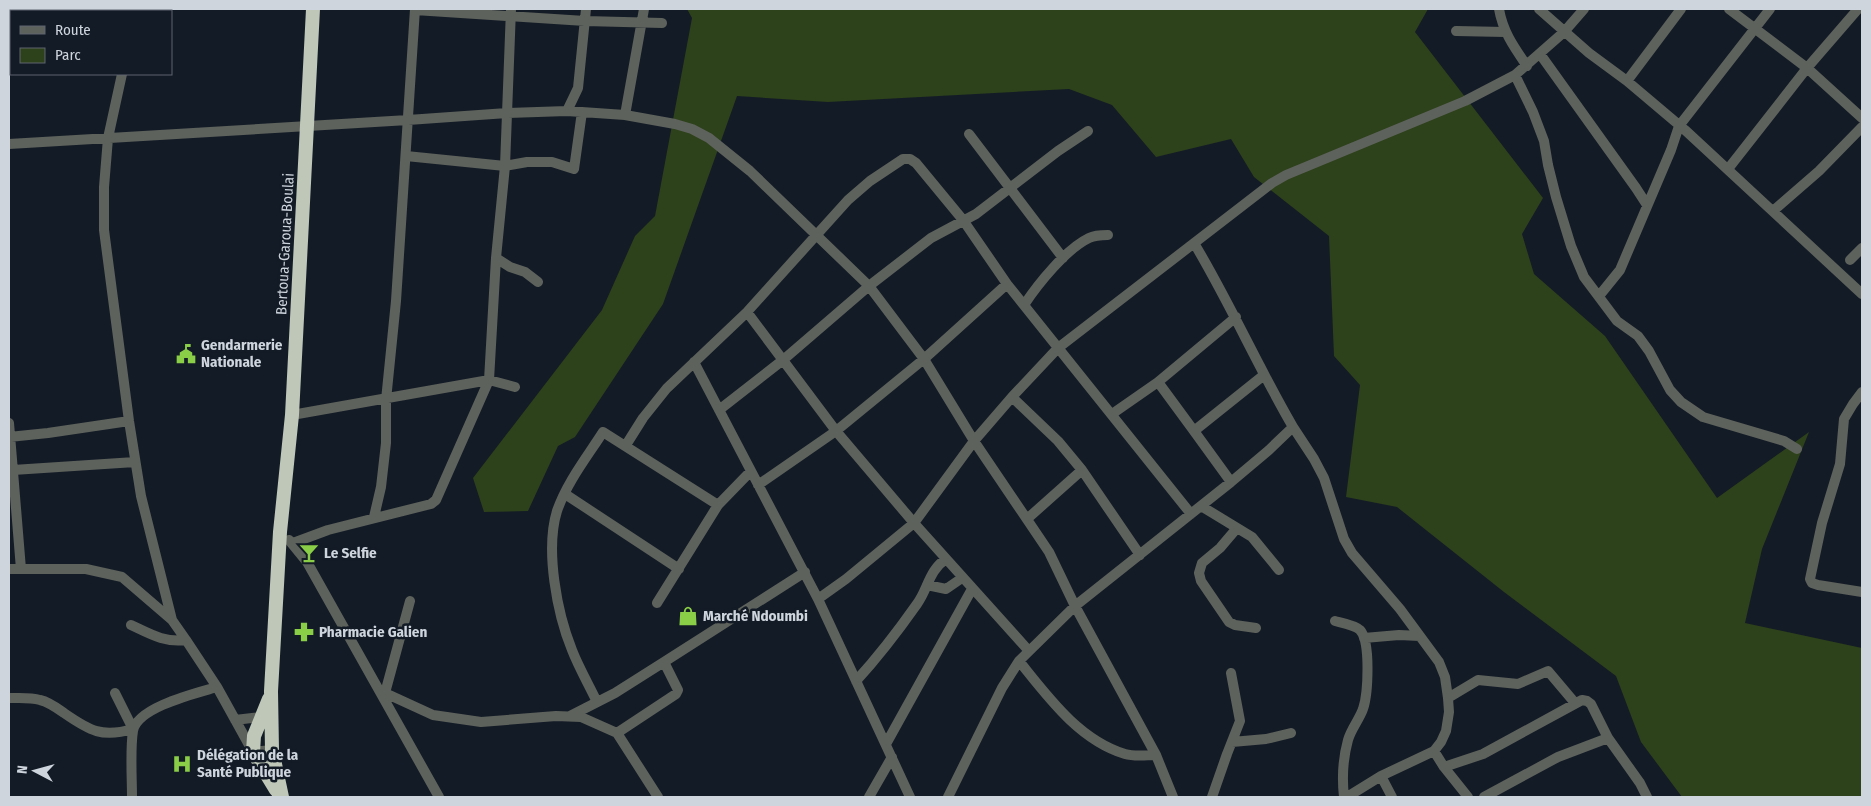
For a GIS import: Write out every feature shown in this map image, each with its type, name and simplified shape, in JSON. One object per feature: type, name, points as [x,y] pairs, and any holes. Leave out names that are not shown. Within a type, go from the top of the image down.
[{"type":"highway","name":"Bertoua-Garoua-Boulai","points":[[281,797],[266,719],[266,709],[271,691],[280,532],[292,415],[313,9]]},
{"type":"highway","name":"Bertoua-Garoua-Boulai","points":[[252,752],[254,736],[266,719]]},
{"type":"highway","points":[[252,752],[281,797]]},
{"type":"street","points":[[374,518],[386,443],[386,400],[396,301],[415,9],[511,13],[585,21],[662,23]]},
{"type":"street","points":[[567,111],[578,88],[586,9]]},
{"type":"street","points":[[625,116],[644,9]]},
{"type":"street","points":[[1499,9],[1505,32],[1527,66]]},
{"type":"street","points":[[1539,9],[1589,53],[1627,81],[1679,126],[1860,288]]},
{"type":"street","points":[[818,599],[898,538],[914,523],[974,441],[1058,348],[1194,243],[1272,183],[1286,175],[1465,101],[1515,75],[1564,32],[1584,9]]},
{"type":"street","points":[[1627,81],[1681,9]]},
{"type":"street","points":[[1729,9],[1807,68],[1862,118]]},
{"type":"street","points":[[1598,296],[1620,270],[1671,150],[1679,126],[1770,9]]},
{"type":"street","points":[[1728,169],[1807,68],[1858,11]]},
{"type":"street","points":[[293,543],[328,530],[431,504],[436,500],[489,380],[496,258],[504,166],[511,13]]},
{"type":"street","points":[[1456,30],[1505,32]]},
{"type":"street","points":[[1540,54],[1647,205]]},
{"type":"street","points":[[122,75],[108,138],[104,187],[104,230],[135,462],[141,496],[172,620]]},
{"type":"street","points":[[1515,75],[1544,141],[1554,189],[1571,246],[1584,277],[1598,296],[1617,321],[1638,336],[1645,344],[1670,390],[1692,411],[1703,417],[1784,441],[1797,449]]},
{"type":"street","points":[[9,144],[507,113],[567,111],[625,116],[675,124],[709,138],[750,171],[869,286],[924,359],[974,441],[1049,552],[1075,606],[1156,755],[1173,797]]},
{"type":"street","points":[[406,156],[504,166],[544,161],[574,169],[582,112]]},
{"type":"street","points":[[1773,211],[1820,171],[1862,127]]},
{"type":"street","points":[[719,410],[783,360],[869,286],[931,238],[976,214],[1058,151],[1088,132]]},
{"type":"street","points":[[969,134],[1063,258]]},
{"type":"street","points":[[626,445],[643,418],[666,388],[747,312],[848,200],[870,181],[903,160],[910,159],[916,163],[963,220],[1007,284],[1191,514]]},
{"type":"street","points":[[1024,305],[1039,283],[1063,258],[1088,239],[1108,236]]},
{"type":"street","points":[[1194,243],[1219,284],[1264,375],[1324,478],[1344,539],[1352,553],[1400,608],[1439,662],[1444,677],[1449,712],[1442,742],[1434,751],[1381,776],[1345,797],[1342,782],[1347,742],[1352,727],[1363,708],[1368,681],[1368,668],[1364,638],[1360,630],[1335,621]]},
{"type":"street","points":[[1850,260],[1862,248]]},
{"type":"street","points":[[496,258],[510,267],[525,272],[538,282]]},
{"type":"street","points":[[758,486],[836,431],[924,359],[1007,284]]},
{"type":"street","points":[[747,312],[836,431],[962,578],[1029,651]]},
{"type":"street","points":[[1112,414],[1158,382],[1236,317]]},
{"type":"street","points":[[694,362],[818,599],[910,797]]},
{"type":"street","points":[[1194,431],[1264,375]]},
{"type":"street","points":[[292,415],[386,400],[489,380],[515,388]]},
{"type":"street","points":[[1158,382],[1231,482]]},
{"type":"street","points":[[1862,392],[1844,419],[1840,464],[1822,523],[1810,579],[1812,583],[1818,585],[1862,592]]},
{"type":"street","points":[[1012,397],[1058,440],[1082,470],[1140,555]]},
{"type":"street","points":[[10,437],[48,434],[129,421]]},
{"type":"street","points":[[9,423],[21,569]]},
{"type":"street","points":[[948,797],[1002,688],[1019,661],[1075,606],[1270,450],[1293,427]]},
{"type":"street","points":[[597,702],[572,650],[556,591],[552,560],[552,536],[557,511],[579,467],[604,432],[718,505]]},
{"type":"street","points":[[13,470],[135,462]]},
{"type":"street","points":[[1027,519],[1082,470]]},
{"type":"street","points":[[657,603],[718,505],[750,472]]},
{"type":"street","points":[[565,494],[679,569]]},
{"type":"street","points":[[1201,506],[1252,537],[1279,570]]},
{"type":"street","points":[[1237,528],[1220,548],[1202,563],[1199,573],[1201,581],[1229,622],[1235,625],[1256,628]]},
{"type":"street","points":[[280,532],[293,543],[307,562],[384,695],[439,797]]},
{"type":"street","points":[[856,681],[872,664],[906,620],[919,602],[935,568],[946,559]]},
{"type":"street","points":[[9,569],[86,569],[122,577],[172,620],[217,687],[252,752],[272,750]]},
{"type":"street","points":[[569,717],[615,693],[804,572]]},
{"type":"street","points":[[926,585],[946,589],[962,578]]},
{"type":"street","points":[[886,744],[972,589]]},
{"type":"street","points":[[384,695],[410,602]]},
{"type":"street","points":[[131,625],[153,636],[174,642],[186,640]]},
{"type":"street","points":[[1364,638],[1399,635],[1420,636]]},
{"type":"street","points":[[1019,661],[1046,695],[1074,724],[1101,745],[1128,755],[1156,755]]},
{"type":"street","points":[[618,733],[676,694],[678,690],[664,662]]},
{"type":"street","points":[[1448,698],[1478,680],[1518,684],[1548,671],[1575,703]]},
{"type":"street","points":[[1212,797],[1240,721],[1230,673]]},
{"type":"street","points":[[9,698],[40,700],[53,706],[89,730],[120,733],[133,729],[141,718],[170,701],[217,687]]},
{"type":"street","points":[[114,693],[133,729],[132,797]]},
{"type":"street","points":[[384,695],[433,715],[481,722],[556,716],[581,717],[618,733],[658,797]]},
{"type":"street","points":[[1444,767],[1483,754],[1582,700],[1591,704],[1608,738],[1640,783],[1647,797]]},
{"type":"street","points":[[235,720],[266,719]]},
{"type":"street","points":[[1232,742],[1266,740],[1290,733]]},
{"type":"street","points":[[1484,797],[1558,757],[1608,738]]},
{"type":"street","points":[[1434,751],[1468,797]]},
{"type":"street","points":[[869,797],[892,757]]},
{"type":"street","points":[[1381,776],[1392,797]]},
{"type":"green space","points":[[687,9],[1428,9],[1415,32],[1543,198],[1522,234],[1534,274],[1605,336],[1717,498],[1809,432],[1762,549],[1745,623],[1862,648],[1862,797],[1682,797],[1641,742],[1616,676],[1504,592],[1397,507],[1346,497],[1360,385],[1334,356],[1329,236],[1254,177],[1231,139],[1156,157],[1112,105],[1069,89],[828,102],[737,96],[663,304],[575,437],[558,446],[528,511],[484,512],[473,478],[602,310],[635,236],[655,216],[692,18]]},
{"type":"place","name":"Gendarmerie Nationale","points":[[186,354]]},
{"type":"place","name":"Le Selfie","points":[[309,553]]},
{"type":"place","name":"Marché Ndoumbi","points":[[688,616]]},
{"type":"place","name":"Pharmacie Galien","points":[[304,632]]},
{"type":"place","name":"Délégation de la Santé Publique","points":[[182,764]]}]
